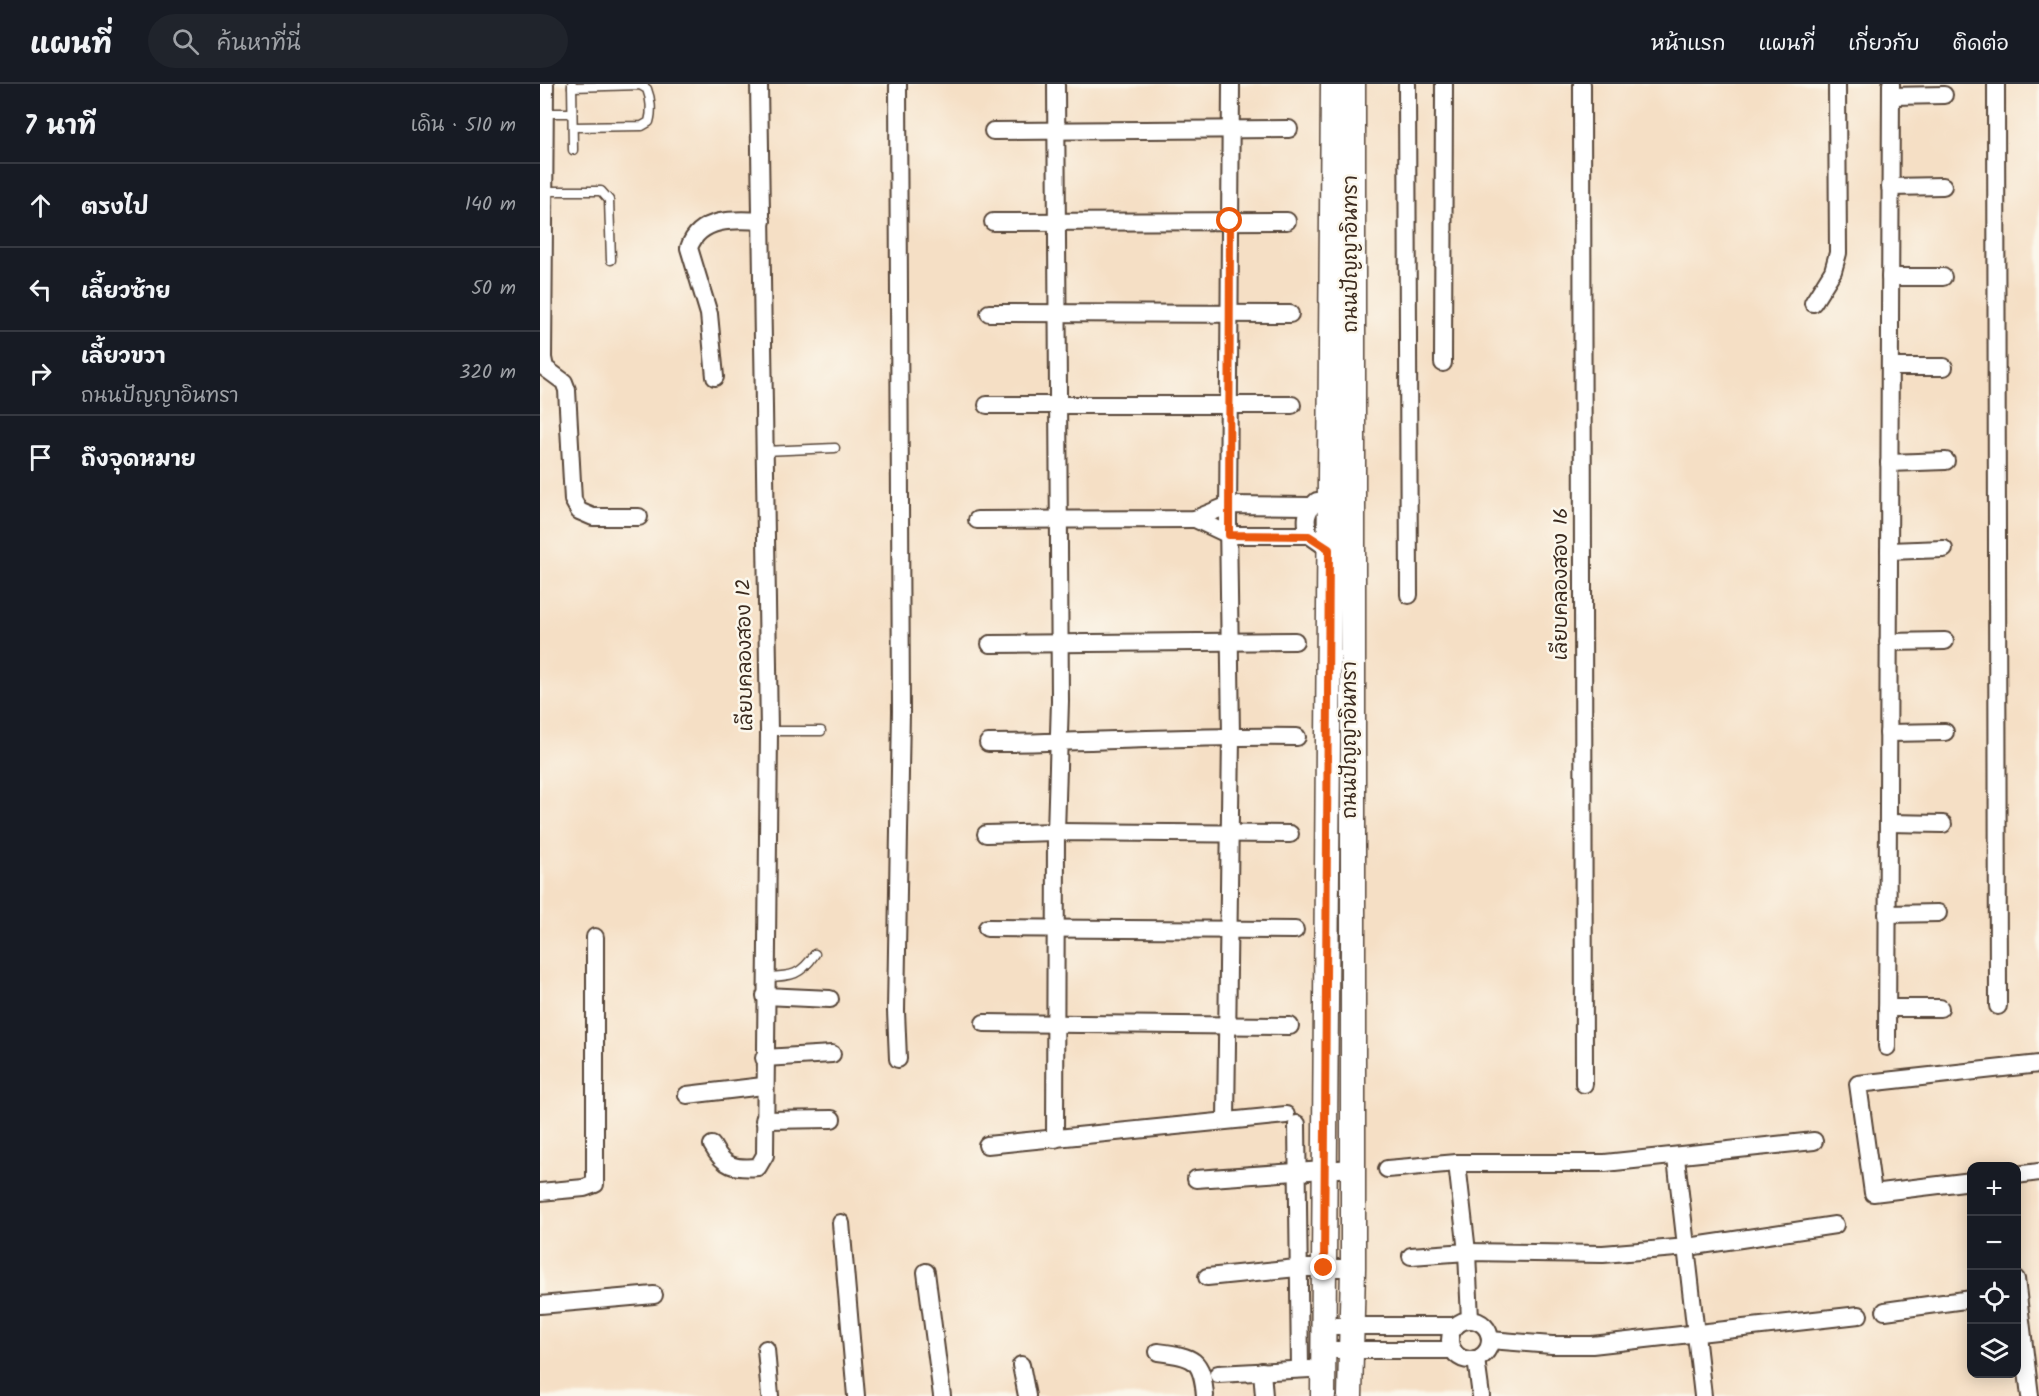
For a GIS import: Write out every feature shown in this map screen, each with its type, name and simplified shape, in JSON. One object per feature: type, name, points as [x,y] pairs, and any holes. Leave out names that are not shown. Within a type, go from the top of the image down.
[{"type":"street","points":[[545,84],[543,358],[545,368],[564,382],[567,390],[573,500],[579,511],[593,517],[639,517]]},
{"type":"street","name":"เลียบคลองสอง 12","points":[[712,1145],[724,1163],[748,1168],[758,1167],[765,1155],[763,1086],[769,731],[759,84]]},
{"type":"street","points":[[898,84],[901,723],[896,1011],[898,1059]]},
{"type":"street","points":[[1055,1138],[1056,832],[1059,743],[1056,84]]},
{"type":"street","points":[[1227,1120],[1227,930],[1231,736],[1229,405],[1231,84]]},
{"type":"street","name":"ถนนปัญญาอินทรา","points":[[1334,84],[1341,491]]},
{"type":"street","name":"ถนนปัญญาอินทรา","points":[[1323,1396],[1316,1362],[1325,1326],[1324,1169],[1353,84]]},
{"type":"street","points":[[1407,84],[1409,595]]},
{"type":"street","points":[[1443,363],[1444,84]]},
{"type":"street","name":"เลียบคลองสอง 16","points":[[1582,84],[1584,1084]]},
{"type":"street","points":[[1813,303],[1833,271],[1838,253],[1836,84]]},
{"type":"street","points":[[1996,84],[1998,1006]]},
{"type":"street","points":[[1887,1047],[1891,90],[1944,95]]},
{"type":"street","points":[[993,131],[1289,129]]},
{"type":"street","points":[[1890,187],[1943,186]]},
{"type":"street","points":[[716,377],[710,314],[689,248],[692,240],[714,223],[732,219],[762,221]]},
{"type":"street","points":[[993,222],[1287,221]]},
{"type":"street","points":[[1890,277],[1943,277]]},
{"type":"street","points":[[989,313],[1230,312],[1290,314]]},
{"type":"street","points":[[1890,366],[1944,366]]},
{"type":"street","points":[[987,405],[1056,403],[1292,405]]},
{"type":"street","points":[[1889,462],[1946,460]]},
{"type":"street","points":[[977,520],[1195,519],[1229,505],[1310,506],[1341,491]]},
{"type":"street","points":[[1309,536],[1305,520],[1310,506]]},
{"type":"street","points":[[1195,519],[1229,535],[1309,536],[1340,549]]},
{"type":"street","name":"ถนนปัญญาอินทรา","points":[[1340,549],[1352,1168],[1353,1268],[1350,1396]]},
{"type":"street","points":[[1889,551],[1944,549]]},
{"type":"street","points":[[1888,642],[1945,640]]},
{"type":"street","points":[[990,644],[1295,641]]},
{"type":"street","points":[[1888,733],[1945,732]]},
{"type":"street","points":[[987,743],[1297,736]]},
{"type":"street","points":[[1888,823],[1943,824]]},
{"type":"street","points":[[986,834],[1229,832],[1290,834]]},
{"type":"street","points":[[1887,914],[1938,913]]},
{"type":"street","points":[[987,928],[1295,930]]},
{"type":"street","points":[[540,1192],[584,1188],[595,1184],[595,937]]},
{"type":"street","points":[[765,996],[830,999]]},
{"type":"street","points":[[1887,1008],[1940,1008]]},
{"type":"street","points":[[984,1023],[1290,1026]]},
{"type":"street","points":[[764,1058],[832,1054]]},
{"type":"street","points":[[1967,1181],[1873,1193],[1858,1084],[2039,1064]]},
{"type":"street","points":[[687,1095],[763,1086]]},
{"type":"street","points":[[764,1120],[832,1119]]},
{"type":"street","points":[[987,1145],[1227,1120],[1291,1120],[1298,1171],[1297,1268],[1316,1362]]},
{"type":"street","points":[[1386,1169],[1457,1163],[1577,1164],[1676,1158],[1814,1141]]},
{"type":"street","points":[[1676,1158],[1698,1333],[1703,1396]]},
{"type":"street","points":[[1325,1326],[1352,1326],[1463,1323],[1480,1323],[1487,1330],[1490,1340],[1486,1351],[1476,1359],[1463,1359],[1453,1350],[1450,1338],[1463,1323],[1467,1252],[1457,1163]]},
{"type":"street","points":[[1196,1179],[1352,1168]]},
{"type":"street","points":[[2021,1174],[2039,1172]]},
{"type":"street","points":[[841,1223],[856,1396]]},
{"type":"street","points":[[1411,1256],[1467,1252],[1574,1255],[1688,1247],[1835,1225]]},
{"type":"street","points":[[1207,1277],[1297,1268],[1353,1268]]},
{"type":"street","points":[[926,1272],[942,1396]]},
{"type":"street","points":[[540,1305],[654,1295]]},
{"type":"street","points":[[1885,1311],[1967,1300]]},
{"type":"street","points":[[1490,1340],[1552,1345],[1592,1345],[1859,1315]]},
{"type":"street","points":[[2021,1321],[2030,1396]]},
{"type":"street","points":[[766,1348],[770,1396]]},
{"type":"street","points":[[1218,1374],[1262,1371],[1316,1362],[1352,1351],[1453,1350]]},
{"type":"street","points":[[1158,1352],[1181,1355],[1193,1360],[1202,1371],[1205,1396]]},
{"type":"street","points":[[1476,1359],[1481,1396]]},
{"type":"street","points":[[1021,1365],[1027,1396]]},
{"type":"street","points":[[1262,1371],[1264,1396]]},
{"type":"lane","points":[[573,127],[642,126],[650,122],[650,96],[646,88],[640,85],[572,86],[573,150]]},
{"type":"lane","points":[[545,113],[572,113]]},
{"type":"lane","points":[[545,191],[601,191],[606,194],[609,200],[611,260]]},
{"type":"lane","points":[[764,451],[835,448]]},
{"type":"lane","points":[[769,731],[820,731]]},
{"type":"lane","points":[[765,977],[796,974],[804,970],[816,954]]},
{"type":"route","points":[[1230,221],[1229,535],[1309,536],[1329,549],[1324,1268]]}]
